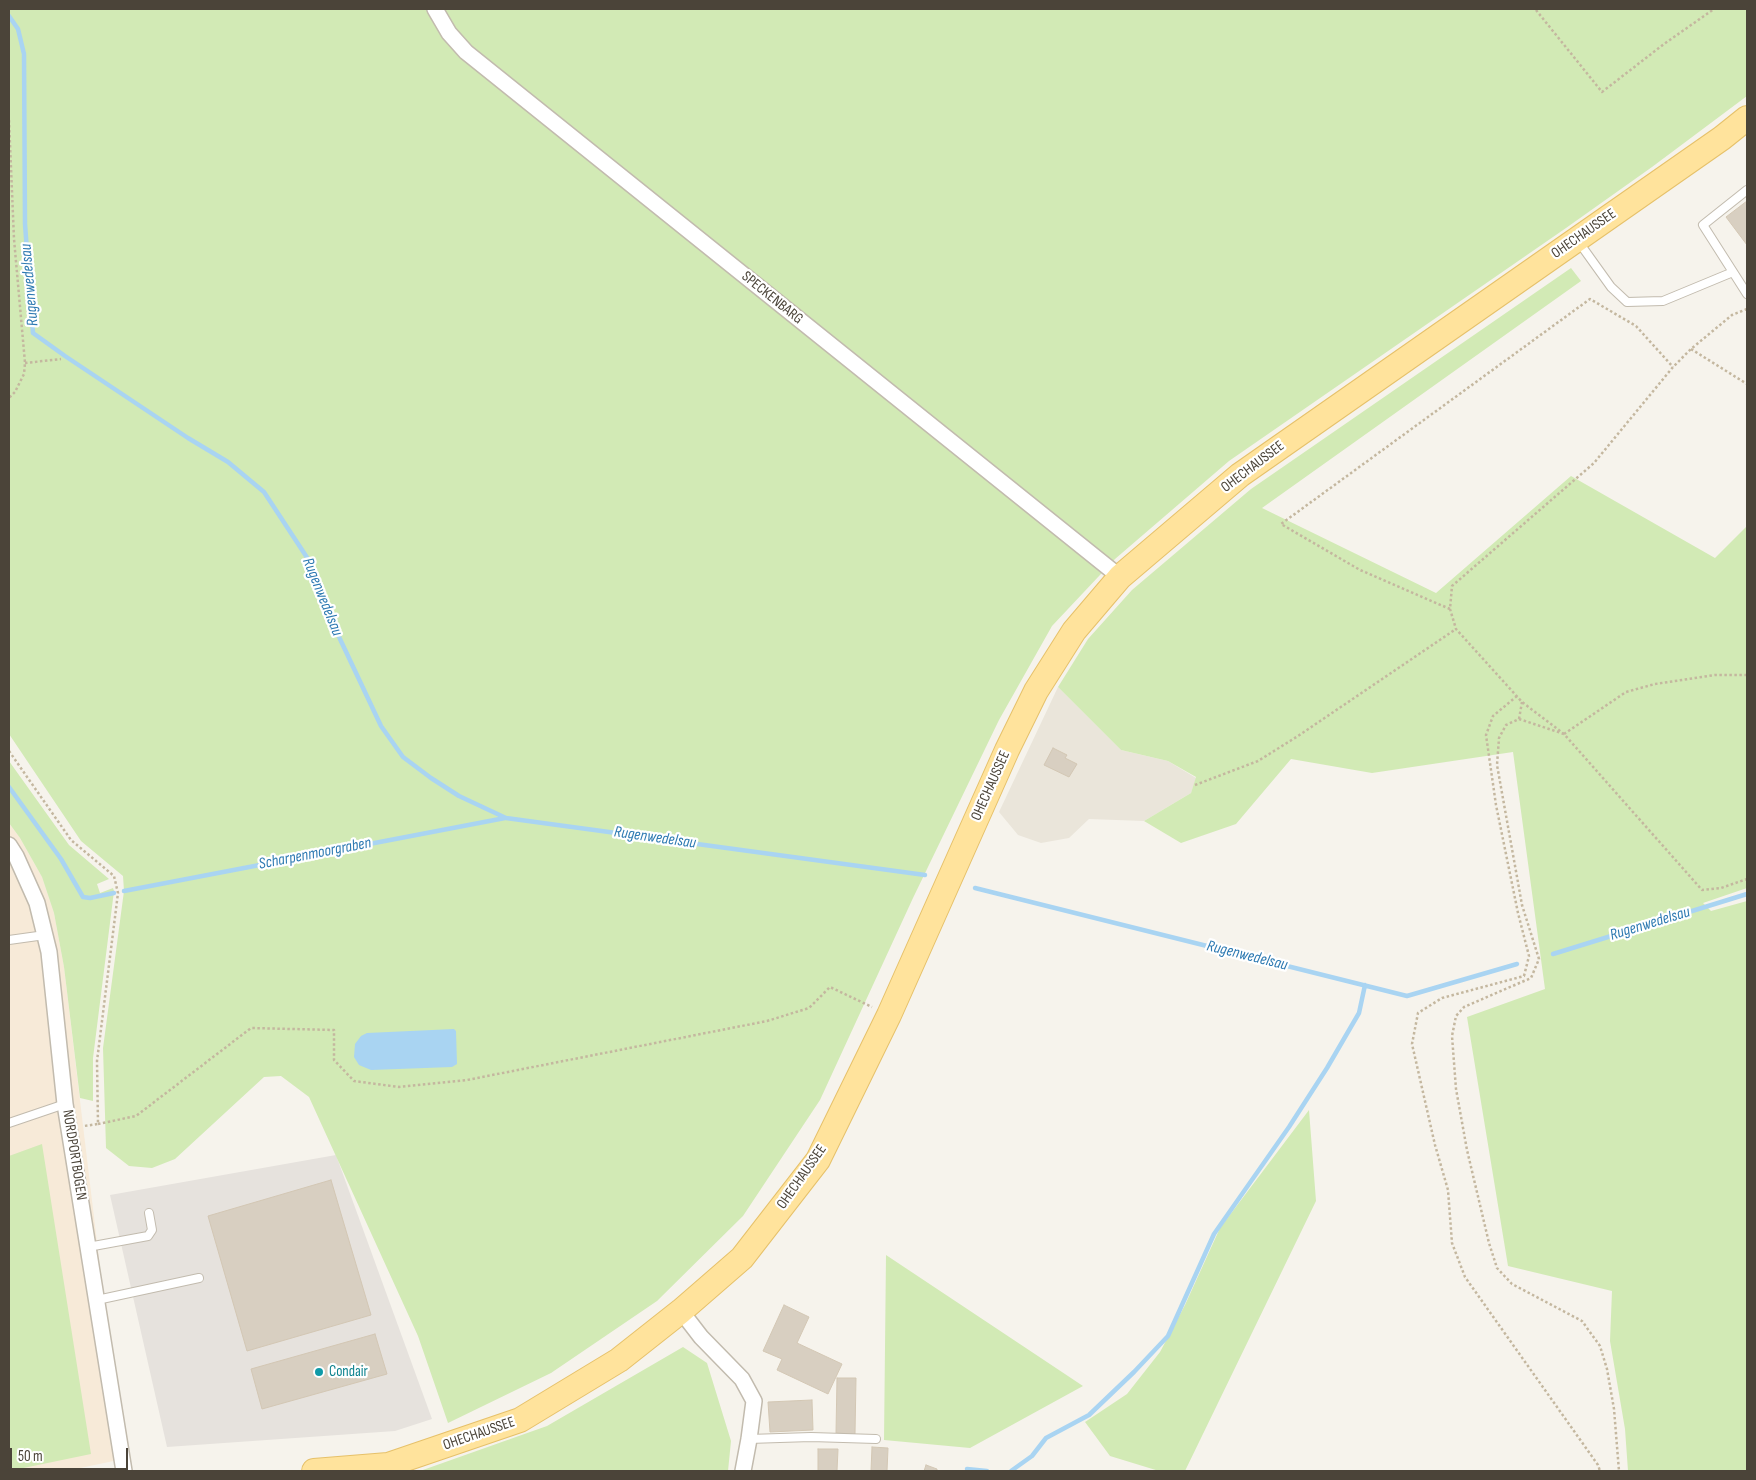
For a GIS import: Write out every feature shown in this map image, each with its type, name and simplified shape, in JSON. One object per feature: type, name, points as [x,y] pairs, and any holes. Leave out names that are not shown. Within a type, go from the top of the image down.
[{"type":"main road","name":"OHECHAUSSEE","points":[[314,1471],[388,1465],[520,1420],[619,1360],[681,1311],[742,1258],[818,1160],[890,1014],[1007,750],[1036,691],[1074,631],[1120,577],[1240,475],[1722,138],[1747,118]]},
{"type":"street","name":"SPECKENBARG","points":[[435,9],[449,33],[466,52],[1120,577]]},
{"type":"street","name":"NORDPORTBOGEN","points":[[9,845],[16,856],[37,903],[45,935],[65,1104],[124,1471]]},
{"type":"street","points":[[681,1311],[701,1337],[742,1379],[754,1401],[743,1471]]},
{"type":"lane","points":[[1747,190],[1703,225],[1747,294]]},
{"type":"lane","points":[[1577,240],[1611,287],[1628,302],[1663,301],[1733,272]]},
{"type":"lane","points":[[9,940],[45,935]]},
{"type":"lane","points":[[9,1123],[65,1104]]},
{"type":"lane","points":[[88,1247],[148,1236],[152,1230],[149,1213]]},
{"type":"lane","points":[[97,1300],[199,1278]]},
{"type":"lane","points":[[749,1439],[811,1437],[876,1439]]},
{"type":"path","points":[[1536,10],[1602,92],[1664,44],[1714,9]]},
{"type":"path","points":[[9,120],[14,239],[25,362],[24,374],[15,392],[9,398]]},
{"type":"path","points":[[1450,608],[1360,570],[1281,524],[1590,298],[1636,326],[1673,367]]},
{"type":"path","points":[[1747,309],[1732,315],[1691,349],[1673,367],[1594,463],[1452,586],[1450,608],[1456,629],[1522,702],[1564,734],[1702,890],[1721,888],[1747,879]]},
{"type":"path","points":[[1691,349],[1747,384]]},
{"type":"path","points":[[25,362],[61,359]]},
{"type":"path","points":[[1195,785],[1258,761],[1456,629]]},
{"type":"path","points":[[1564,734],[1626,692],[1655,684],[1715,676],[1747,675]]},
{"type":"path","points":[[1517,696],[1493,716],[1486,735],[1498,814],[1518,913],[1530,956],[1524,976],[1442,998],[1418,1013],[1412,1044],[1435,1145],[1448,1190],[1452,1243],[1465,1277],[1598,1465],[1600,1471]]},
{"type":"path","points":[[1519,719],[1522,702]]},
{"type":"path","points":[[1564,734],[1519,719],[1506,725],[1499,738],[1496,765],[1522,905],[1539,959],[1531,978],[1476,1000],[1464,1007],[1456,1016],[1452,1036],[1456,1089],[1467,1150],[1489,1243],[1497,1268],[1512,1284],[1582,1322],[1600,1346],[1607,1369],[1614,1408],[1619,1471]]},
{"type":"path","points":[[9,751],[72,840],[114,876],[118,894],[97,1061],[98,1124]]},
{"type":"path","points":[[69,1127],[98,1124],[136,1116],[251,1028],[334,1030],[334,1060],[354,1081],[399,1087],[468,1080],[767,1022],[810,1008],[830,987],[890,1014]]},
{"type":"shaded area","points":[[1058,687],[1121,750],[1168,761],[1196,778],[1191,793],[1144,821],[1089,819],[1069,838],[1041,843],[1018,835],[999,812]]},
{"type":"shaded area","points":[[9,823],[20,838],[42,877],[54,913],[64,967],[123,1459],[66,1471],[9,1471]]},
{"type":"shaded area","points":[[336,1155],[432,1419],[395,1431],[167,1447],[110,1195]]},
{"type":"green space","points":[[9,9],[1747,9],[1747,96],[1566,228],[1229,461],[1115,559],[1052,626],[999,720],[913,898],[820,1100],[743,1216],[657,1301],[551,1373],[448,1423],[418,1336],[309,1097],[281,1076],[264,1077],[175,1159],[152,1168],[129,1166],[106,1148],[103,1048],[124,891],[123,876],[81,841],[9,734]]},
{"type":"green space","points":[[1571,268],[1581,281],[1262,508],[1436,593],[1571,476],[1715,558],[1747,526],[1747,888],[1703,903],[1711,911],[1747,901],[1747,1471],[1628,1471],[1625,1429],[1610,1341],[1612,1291],[1508,1266],[1467,1017],[1545,989],[1513,752],[1372,773],[1291,759],[1236,824],[1181,843],[1144,821],[1191,793],[1196,777],[1168,761],[1121,750],[1058,687],[1088,639],[1132,590],[1251,489]]},
{"type":"green space","points":[[9,761],[69,845],[109,879],[97,884],[100,893],[113,888],[114,891],[93,1058],[93,1101],[80,1098],[64,967],[54,913],[42,877],[20,838],[9,823]]},
{"type":"green space","points":[[1309,1110],[1316,1201],[1185,1471],[1159,1471],[1110,1456],[1085,1422],[1127,1394],[1160,1352],[1185,1305],[1220,1228]]},
{"type":"green space","points":[[42,1144],[91,1454],[9,1471],[9,1156]]},
{"type":"green space","points":[[886,1255],[1083,1386],[970,1448],[884,1440]]},
{"type":"green space","points":[[683,1347],[707,1363],[731,1441],[728,1471],[420,1471],[547,1426]]},
{"type":"water","points":[[454,1029],[456,1031],[457,1064],[452,1067],[371,1070],[359,1065],[354,1057],[355,1044],[361,1036],[367,1033]]},
{"type":"building","points":[[1747,201],[1747,245],[1726,217]]},
{"type":"building","points":[[1053,748],[1067,755],[1065,758],[1077,764],[1069,777],[1044,765]]},
{"type":"building","points":[[331,1180],[371,1315],[247,1351],[208,1216]]},
{"type":"building","points":[[784,1305],[809,1317],[797,1343],[842,1364],[828,1394],[777,1370],[782,1359],[763,1351]]},
{"type":"building","name":"Condair","points":[[375,1334],[387,1374],[262,1409],[251,1369]]},
{"type":"building","points":[[837,1378],[856,1378],[855,1434],[836,1433]]},
{"type":"building","points":[[812,1400],[813,1430],[770,1432],[768,1402]]},
{"type":"building","points":[[872,1447],[888,1448],[887,1471],[871,1471]]},
{"type":"building","points":[[818,1449],[838,1449],[837,1471],[818,1471]]},
{"type":"building","points":[[926,1465],[937,1469],[937,1471],[924,1471]]},
{"type":"waterway","name":"Rugenwedelsau","points":[[9,16],[18,29],[24,54],[25,224],[33,333],[188,438],[228,462],[264,492],[308,559],[340,639],[381,726],[403,757],[459,796],[506,818],[925,875]]},
{"type":"waterway","name":"Scharpenmoorgraben","points":[[9,787],[61,859],[83,897],[90,898],[114,893]]},
{"type":"waterway","name":"Scharpenmoorgraben","points":[[124,891],[505,818]]},
{"type":"waterway","name":"Rugenwedelsau","points":[[975,888],[1407,996],[1517,964]]},
{"type":"waterway","name":"Rugenwedelsau","points":[[1553,954],[1747,894]]},
{"type":"waterway","points":[[1011,1471],[1032,1456],[1046,1438],[1089,1415],[1168,1336],[1214,1234],[1289,1127],[1327,1068],[1359,1013],[1365,985]]},
{"type":"waterway","points":[[967,1469],[987,1471]]},
{"type":"place","name":"Condair","points":[[319,1372]]}]
